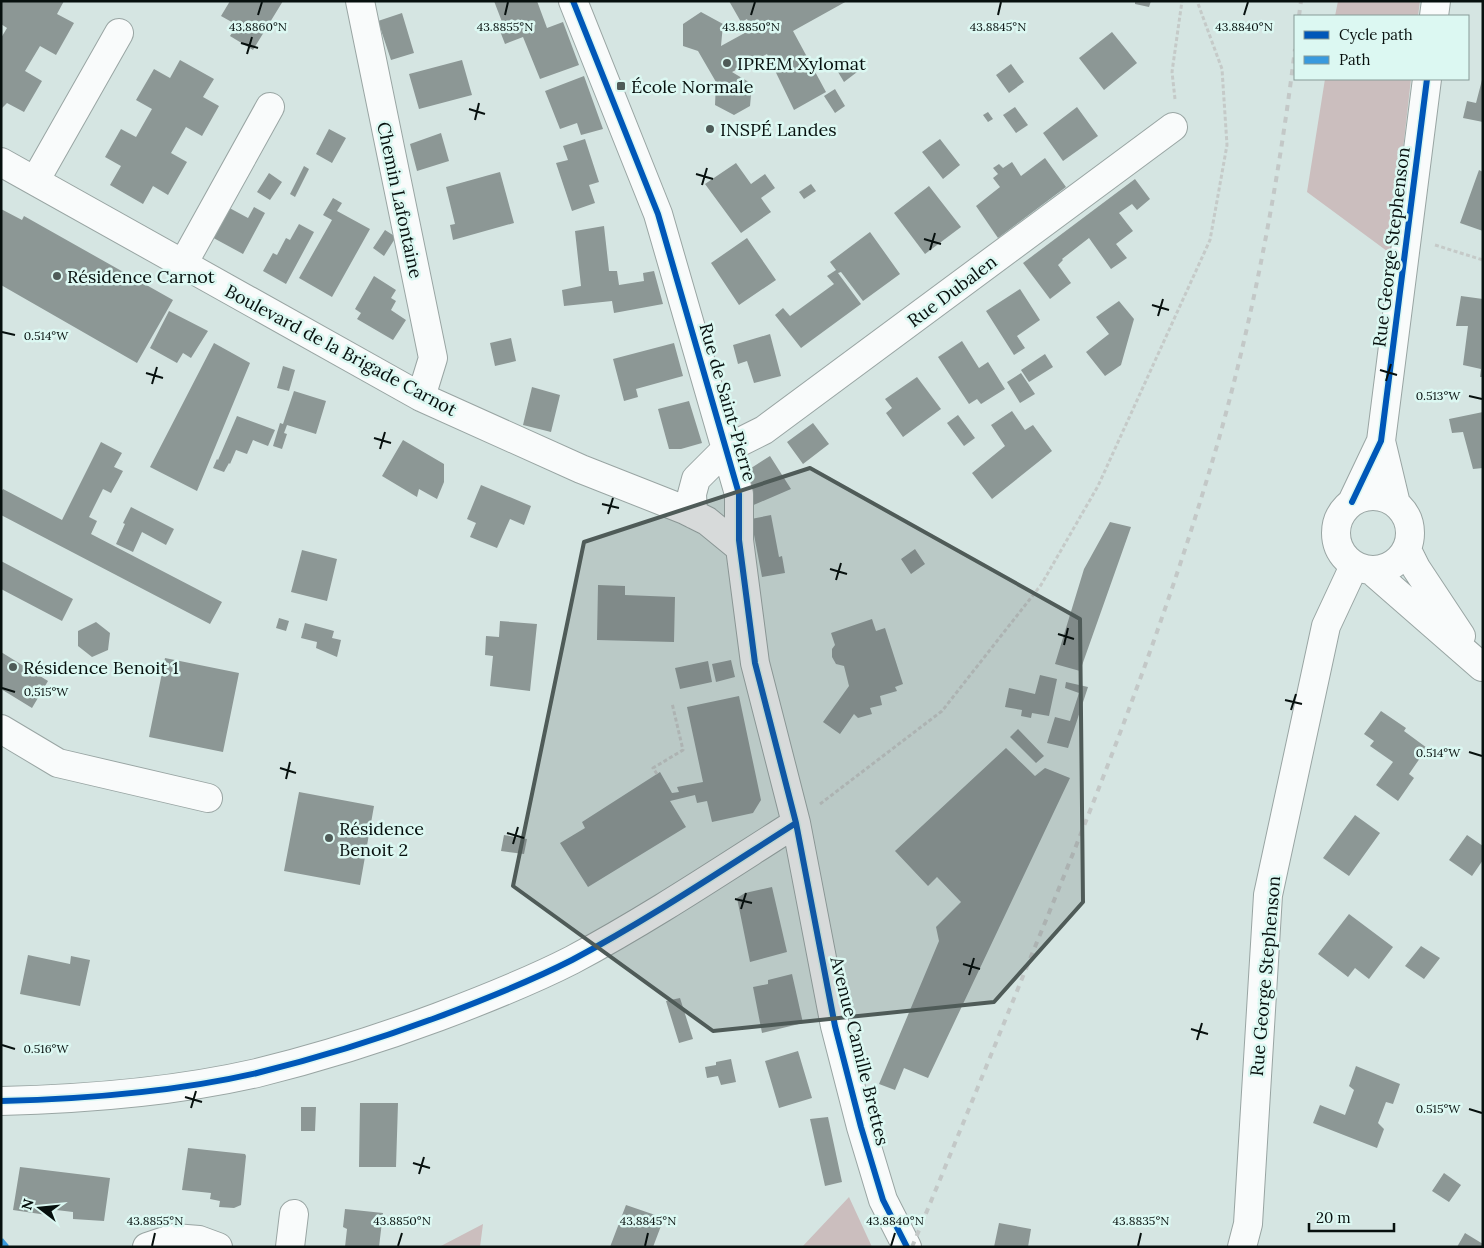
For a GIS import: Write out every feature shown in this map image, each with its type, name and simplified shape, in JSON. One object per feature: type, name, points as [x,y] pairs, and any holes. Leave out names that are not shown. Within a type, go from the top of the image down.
[{"type":"street","name":"Chemin Lafontaine","points":[[360,1],[433,358],[421,397]]},
{"type":"street","name":"Rue de Saint-Pierre","points":[[572,1],[658,214],[739,494],[740,548],[755,663],[796,823],[802,856]]},
{"type":"street","points":[[1434,15],[1436,1]]},
{"type":"street","points":[[35,181],[119,33]]},
{"type":"street","name":"Rue George Stephenson","points":[[1352,502],[1381,441],[1427,80]]},
{"type":"street","points":[[184,264],[270,107]]},
{"type":"street","name":"Rue Dubalen","points":[[726,449],[764,430],[1173,127]]},
{"type":"street","name":"Boulevard de la Brigade Carnot","points":[[1,162],[421,397],[581,469],[650,495],[693,514],[707,521],[740,548]]},
{"type":"street","name":"Rue George Stephenson","points":[[1381,441],[1396,504]]},
{"type":"street","points":[[693,514],[692,494],[696,479],[726,449]]},
{"type":"street","points":[[1363,568],[1389,567],[1399,562],[1407,550],[1410,537],[1405,513],[1396,504],[1385,498],[1362,497],[1344,509],[1337,520],[1335,533],[1337,546],[1344,558],[1363,568],[1482,667]]},
{"type":"street","points":[[1407,550],[1416,568],[1482,667]]},
{"type":"street","name":"Rue George Stephenson","points":[[1242,1247],[1248,1224],[1268,895],[1326,626],[1363,568]]},
{"type":"street","points":[[1,729],[58,763],[208,798]]},
{"type":"street","points":[[1,1100],[84,1098],[207,1083],[256,1073],[392,1034],[484,1000],[570,960],[629,928],[796,823]]},
{"type":"street","name":"Avenue Camille Brettes","points":[[802,856],[834,1026],[883,1200],[906,1247]]},
{"type":"street","points":[[290,1247],[294,1214]]},
{"type":"street","points":[[147,1247],[174,1238],[198,1240],[218,1247]]},
{"type":"path","points":[[1173,127],[1176,108],[1172,72],[1182,1]]},
{"type":"path","points":[[796,823],[942,711],[1042,585],[1098,486],[1210,240],[1227,145],[1222,69],[1197,1]]},
{"type":"path","points":[[1408,237],[1483,260]]},
{"type":"path","points":[[657,774],[653,768],[683,750],[672,703]]},
{"type":"highlighted area","points":[[810,468],[1080,619],[1083,902],[994,1002],[713,1031],[513,886],[584,542]]},
{"type":"shaded area","points":[[1338,1],[1420,1],[1418,15],[1335,15]]},
{"type":"shaded area","points":[[1325,80],[1411,80],[1391,254],[1307,192]]},
{"type":"shaded area","points":[[849,1197],[872,1247],[802,1247]]},
{"type":"shaded area","points":[[483,1224],[480,1247],[439,1247]]},
{"type":"building","points":[[1,1],[64,1],[57,14],[74,23],[56,55],[40,46],[25,71],[42,81],[24,112],[7,103],[1,109],[1,38],[7,28],[1,24]]},
{"type":"building","points":[[230,1],[283,1],[253,50],[230,36],[237,25],[221,16]]},
{"type":"building","points":[[494,1],[537,1],[547,28],[563,22],[579,65],[540,79],[523,37],[505,44],[500,31],[519,24],[517,22],[504,27]]},
{"type":"building","points":[[729,1],[847,1],[793,31],[826,92],[794,110],[767,54],[732,72],[752,84],[750,106],[734,115],[715,105],[716,82],[698,51],[683,46],[683,24],[701,12],[723,24],[721,46],[752,29],[747,19],[741,22]]},
{"type":"building","points":[[1135,1],[1151,1],[1149,7],[1135,4]]},
{"type":"building","points":[[402,13],[414,53],[391,60],[378,21]]},
{"type":"building","points":[[1112,32],[1137,63],[1104,90],[1079,58]]},
{"type":"building","points":[[180,60],[214,79],[203,97],[219,106],[202,136],[186,127],[171,153],[187,162],[168,195],[153,186],[143,204],[110,185],[121,166],[105,157],[121,129],[136,137],[152,109],[136,100],[154,69],[170,78]]},
{"type":"building","points":[[462,60],[472,95],[419,109],[409,74]]},
{"type":"building","points":[[855,60],[861,69],[844,82],[838,72]]},
{"type":"building","points":[[1011,64],[1024,82],[1009,93],[996,75]]},
{"type":"building","points":[[584,76],[603,129],[581,135],[577,123],[560,129],[545,91]]},
{"type":"building","points":[[1482,80],[1483,122],[1463,118],[1467,101],[1476,103]]},
{"type":"building","points":[[835,89],[845,106],[835,113],[824,96]]},
{"type":"building","points":[[1015,107],[1028,125],[1016,133],[1003,115]]},
{"type":"building","points":[[1077,107],[1098,136],[1063,161],[1043,133]]},
{"type":"building","points":[[988,112],[993,119],[988,122],[983,115]]},
{"type":"building","points":[[329,129],[346,138],[332,163],[316,154]]},
{"type":"building","points":[[441,133],[449,161],[417,171],[410,144]]},
{"type":"building","points":[[585,139],[599,182],[589,185],[595,203],[572,211],[556,163],[568,160],[563,146]]},
{"type":"building","points":[[940,139],[960,165],[943,179],[922,152]]},
{"type":"building","points":[[1045,158],[1066,187],[998,238],[976,206],[1000,187],[993,178],[998,174],[993,168],[999,164],[1003,168],[1012,162],[1021,176]]},
{"type":"building","points":[[736,163],[751,184],[765,174],[775,188],[761,198],[771,212],[741,233],[705,184]]},
{"type":"building","points":[[304,166],[309,169],[295,197],[290,194]]},
{"type":"building","points":[[1479,170],[1483,172],[1483,231],[1460,223]]},
{"type":"building","points":[[500,172],[514,223],[453,240],[450,225],[455,224],[446,187]]},
{"type":"building","points":[[269,173],[282,182],[270,200],[257,192]]},
{"type":"building","points":[[1135,179],[1150,199],[1137,210],[1132,204],[1119,213],[1133,231],[1116,244],[1127,258],[1111,269],[1089,238],[1062,259],[1058,265],[1071,283],[1050,299],[1023,263]]},
{"type":"building","points":[[811,184],[816,191],[804,199],[799,192]]},
{"type":"building","points":[[929,186],[961,227],[925,254],[894,213]]},
{"type":"building","points":[[333,198],[342,203],[337,211],[370,229],[332,297],[299,278],[332,220],[323,215]]},
{"type":"building","points":[[224,205],[248,218],[254,207],[265,213],[243,254],[208,235]]},
{"type":"building","points":[[1,209],[22,220],[24,216],[173,300],[137,363],[1,285]]},
{"type":"building","points":[[299,224],[314,232],[286,284],[263,271],[273,253],[277,255],[286,238],[290,240]]},
{"type":"building","points":[[604,226],[609,271],[617,271],[619,285],[644,281],[643,273],[654,271],[663,304],[614,313],[612,301],[564,306],[562,290],[581,286],[575,231]]},
{"type":"building","points":[[385,230],[396,237],[384,256],[373,248]]},
{"type":"building","points":[[870,232],[900,274],[863,301],[841,272],[838,273],[861,304],[801,348],[775,315],[783,308],[790,316],[834,284],[827,276],[836,270],[830,262]]},
{"type":"building","points":[[747,238],[776,280],[739,305],[711,263]]},
{"type":"building","points":[[374,276],[396,290],[391,298],[396,301],[391,310],[406,320],[393,340],[357,319],[361,313],[355,309]]},
{"type":"building","points":[[1020,289],[1040,320],[1017,336],[1025,348],[1014,355],[986,311]]},
{"type":"building","points":[[1461,296],[1483,299],[1483,377],[1480,377],[1481,369],[1463,365],[1468,326],[1456,326]]},
{"type":"building","points":[[1119,301],[1134,319],[1121,365],[1105,376],[1086,352],[1109,334],[1096,317]]},
{"type":"building","points":[[169,311],[208,331],[191,358],[183,353],[177,363],[150,348]]},
{"type":"building","points":[[770,334],[781,376],[754,383],[747,361],[738,364],[733,345]]},
{"type":"building","points":[[511,338],[516,361],[495,366],[490,343]]},
{"type":"building","points":[[962,341],[979,368],[988,362],[1005,389],[981,404],[977,399],[969,404],[938,357]]},
{"type":"building","points":[[214,343],[250,363],[197,491],[150,467]]},
{"type":"building","points":[[674,343],[683,376],[636,389],[638,397],[624,401],[613,359]]},
{"type":"building","points":[[1045,354],[1053,367],[1029,382],[1021,370]]},
{"type":"building","points":[[283,366],[295,370],[289,391],[277,388]]},
{"type":"building","points":[[1021,373],[1035,394],[1020,403],[1007,382]]},
{"type":"building","points":[[917,377],[941,409],[903,437],[886,413],[892,408],[885,399]]},
{"type":"building","points":[[532,387],[560,395],[551,432],[523,425]]},
{"type":"building","points":[[294,391],[326,401],[316,434],[287,425],[284,433],[287,434],[282,449],[273,446],[280,423],[283,424]]},
{"type":"building","points":[[689,401],[702,443],[681,449],[669,449],[658,409]]},
{"type":"building","points":[[1012,411],[1025,430],[1033,425],[1052,451],[992,499],[972,473],[1005,446],[991,425]]},
{"type":"building","points":[[1483,412],[1483,468],[1473,469],[1463,432],[1452,433],[1449,419]]},
{"type":"building","points":[[958,415],[975,438],[964,446],[947,423]]},
{"type":"building","points":[[237,416],[275,430],[268,446],[253,440],[247,454],[236,450],[224,472],[213,468]]},
{"type":"building","points":[[813,423],[829,444],[803,464],[787,442]]},
{"type":"building","points":[[403,440],[444,464],[444,482],[437,499],[419,489],[417,497],[382,476]]},
{"type":"building","points":[[101,442],[122,453],[114,467],[123,471],[111,493],[103,489],[89,517],[97,521],[91,534],[222,602],[210,624],[1,515],[1,492],[3,489],[62,520]]},
{"type":"building","points":[[770,456],[791,489],[749,507],[745,472]]},
{"type":"building","points":[[481,485],[531,506],[524,525],[510,519],[497,548],[470,537],[476,523],[467,519]]},
{"type":"building","points":[[131,507],[174,529],[166,545],[142,532],[133,552],[116,544]]},
{"type":"building","points":[[771,515],[779,557],[782,556],[785,573],[762,577],[751,519]]},
{"type":"building","points":[[1110,522],[1131,527],[1080,671],[1055,664],[1084,569]]},
{"type":"building","points":[[915,549],[925,564],[911,574],[901,559]]},
{"type":"building","points":[[302,550],[337,559],[327,601],[291,592]]},
{"type":"building","points":[[1,561],[73,599],[62,621],[1,589]]},
{"type":"building","points":[[598,585],[625,586],[625,595],[675,597],[674,642],[597,640]]},
{"type":"building","points":[[279,618],[289,621],[286,631],[276,628]]},
{"type":"building","points":[[872,619],[876,631],[885,628],[903,684],[895,687],[897,691],[880,696],[882,705],[870,708],[872,714],[858,718],[854,714],[840,734],[823,722],[849,686],[844,666],[836,664],[832,657],[832,649],[835,645],[831,633]]},
{"type":"building","points":[[500,621],[537,624],[530,691],[490,686],[493,656],[485,655],[486,636],[499,637]]},
{"type":"building","points":[[96,622],[110,633],[108,650],[92,657],[78,646],[78,631]]},
{"type":"building","points":[[305,623],[334,631],[332,638],[341,640],[337,657],[316,648],[317,642],[301,638]]},
{"type":"building","name":"Résidence Benoit 1","points":[[1,652],[48,681],[32,708],[1,689]]},
{"type":"building","points":[[165,658],[239,673],[223,752],[149,737]]},
{"type":"building","points":[[731,660],[735,677],[716,682],[712,664]]},
{"type":"building","points":[[708,661],[712,682],[680,689],[675,668]]},
{"type":"building","points":[[1040,675],[1057,679],[1049,716],[1032,713],[1031,718],[1021,716],[1022,710],[1005,707],[1009,688],[1035,694]]},
{"type":"building","points":[[1066,682],[1088,687],[1068,748],[1047,743],[1055,717],[1070,721],[1079,693],[1065,688]]},
{"type":"building","points":[[739,696],[761,800],[753,813],[712,822],[707,801],[697,803],[695,795],[670,801],[686,827],[588,887],[560,843],[585,828],[582,822],[660,772],[672,793],[679,792],[677,787],[703,782],[687,707]]},
{"type":"building","points":[[1381,711],[1406,728],[1404,731],[1427,748],[1409,774],[1414,778],[1398,801],[1376,785],[1393,762],[1370,746],[1374,741],[1364,734]]},
{"type":"building","points":[[1018,729],[1044,756],[1036,763],[1010,737]]},
{"type":"building","points":[[1006,748],[1035,776],[1045,768],[1070,778],[928,1078],[904,1068],[895,1090],[879,1084],[939,941],[936,927],[961,902],[937,877],[928,886],[895,851]]},
{"type":"building","name":"Résidence Benoit 2","points":[[299,792],[374,806],[360,885],[284,871]]},
{"type":"building","points":[[1355,815],[1380,833],[1349,876],[1323,858]]},
{"type":"building","points":[[504,835],[527,839],[524,854],[501,851]]},
{"type":"building","points":[[1467,835],[1483,846],[1483,860],[1472,876],[1449,860]]},
{"type":"building","points":[[772,887],[787,952],[750,962],[737,898],[745,893]]},
{"type":"building","points":[[1349,914],[1393,947],[1369,979],[1355,968],[1348,977],[1318,954]]},
{"type":"building","points":[[1421,946],[1440,958],[1424,979],[1405,966]]},
{"type":"building","points":[[28,955],[70,964],[71,956],[90,960],[80,1006],[20,994]]},
{"type":"building","points":[[792,974],[803,1023],[762,1033],[753,987],[768,984],[768,980]]},
{"type":"building","points":[[680,998],[693,1039],[679,1043],[666,1001]]},
{"type":"building","points":[[798,1051],[812,1098],[779,1108],[765,1061]]},
{"type":"building","points":[[731,1059],[736,1082],[721,1085],[718,1076],[707,1078],[705,1067],[716,1065],[716,1062]]},
{"type":"building","points":[[1356,1066],[1400,1084],[1393,1104],[1386,1102],[1378,1123],[1384,1129],[1377,1148],[1313,1123],[1320,1105],[1345,1115],[1354,1090],[1349,1086]]},
{"type":"building","points":[[360,1103],[398,1103],[396,1167],[359,1167]]},
{"type":"building","points":[[301,1107],[316,1107],[315,1131],[301,1131]]},
{"type":"building","points":[[828,1117],[842,1182],[825,1186],[810,1119]]},
{"type":"building","points":[[188,1148],[245,1154],[241,1205],[234,1208],[219,1207],[220,1201],[210,1199],[211,1193],[182,1190]]},
{"type":"building","points":[[20,1167],[110,1178],[104,1221],[73,1219],[73,1212],[48,1209],[47,1215],[13,1210]]},
{"type":"building","points":[[1444,1173],[1461,1185],[1449,1202],[1432,1191]]},
{"type":"building","points":[[626,1205],[664,1218],[653,1247],[610,1247]]},
{"type":"building","points":[[345,1209],[383,1213],[379,1247],[345,1247],[347,1229],[343,1227]]},
{"type":"building","points":[[999,1223],[1031,1229],[1028,1247],[994,1247]]},
{"type":"building","points":[[1465,1233],[1483,1244],[1483,1247],[1457,1247]]},
{"type":"railway","points":[[1299,15],[1301,1]]},
{"type":"railway","points":[[912,1247],[1108,765],[1179,568],[1233,388],[1255,292],[1273,195],[1294,57]]},
{"type":"marked path","points":[[1,1240],[7,1247]]},
{"type":"cycle path","points":[[573,1],[658,214],[739,494],[739,540],[755,663],[796,823],[835,1026],[861,1127],[883,1200],[907,1247]]},
{"type":"cycle path","points":[[1352,502],[1381,441],[1427,80]]},
{"type":"cycle path","points":[[1,1101],[130,1093],[226,1080],[326,1054],[416,1025],[506,990],[572,960],[657,911],[796,823]]},
{"type":"place","name":"IPREM Xylomat","points":[[727,63]]},
{"type":"place","name":"École Normale","points":[[621,86]]},
{"type":"place","name":"INSPÉ Landes","points":[[710,129]]},
{"type":"place","name":"Résidence Carnot","points":[[57,276]]},
{"type":"place","name":"Résidence Benoit 1","points":[[13,667]]},
{"type":"place","name":"Résidence Benoit 2","points":[[329,838]]}]
